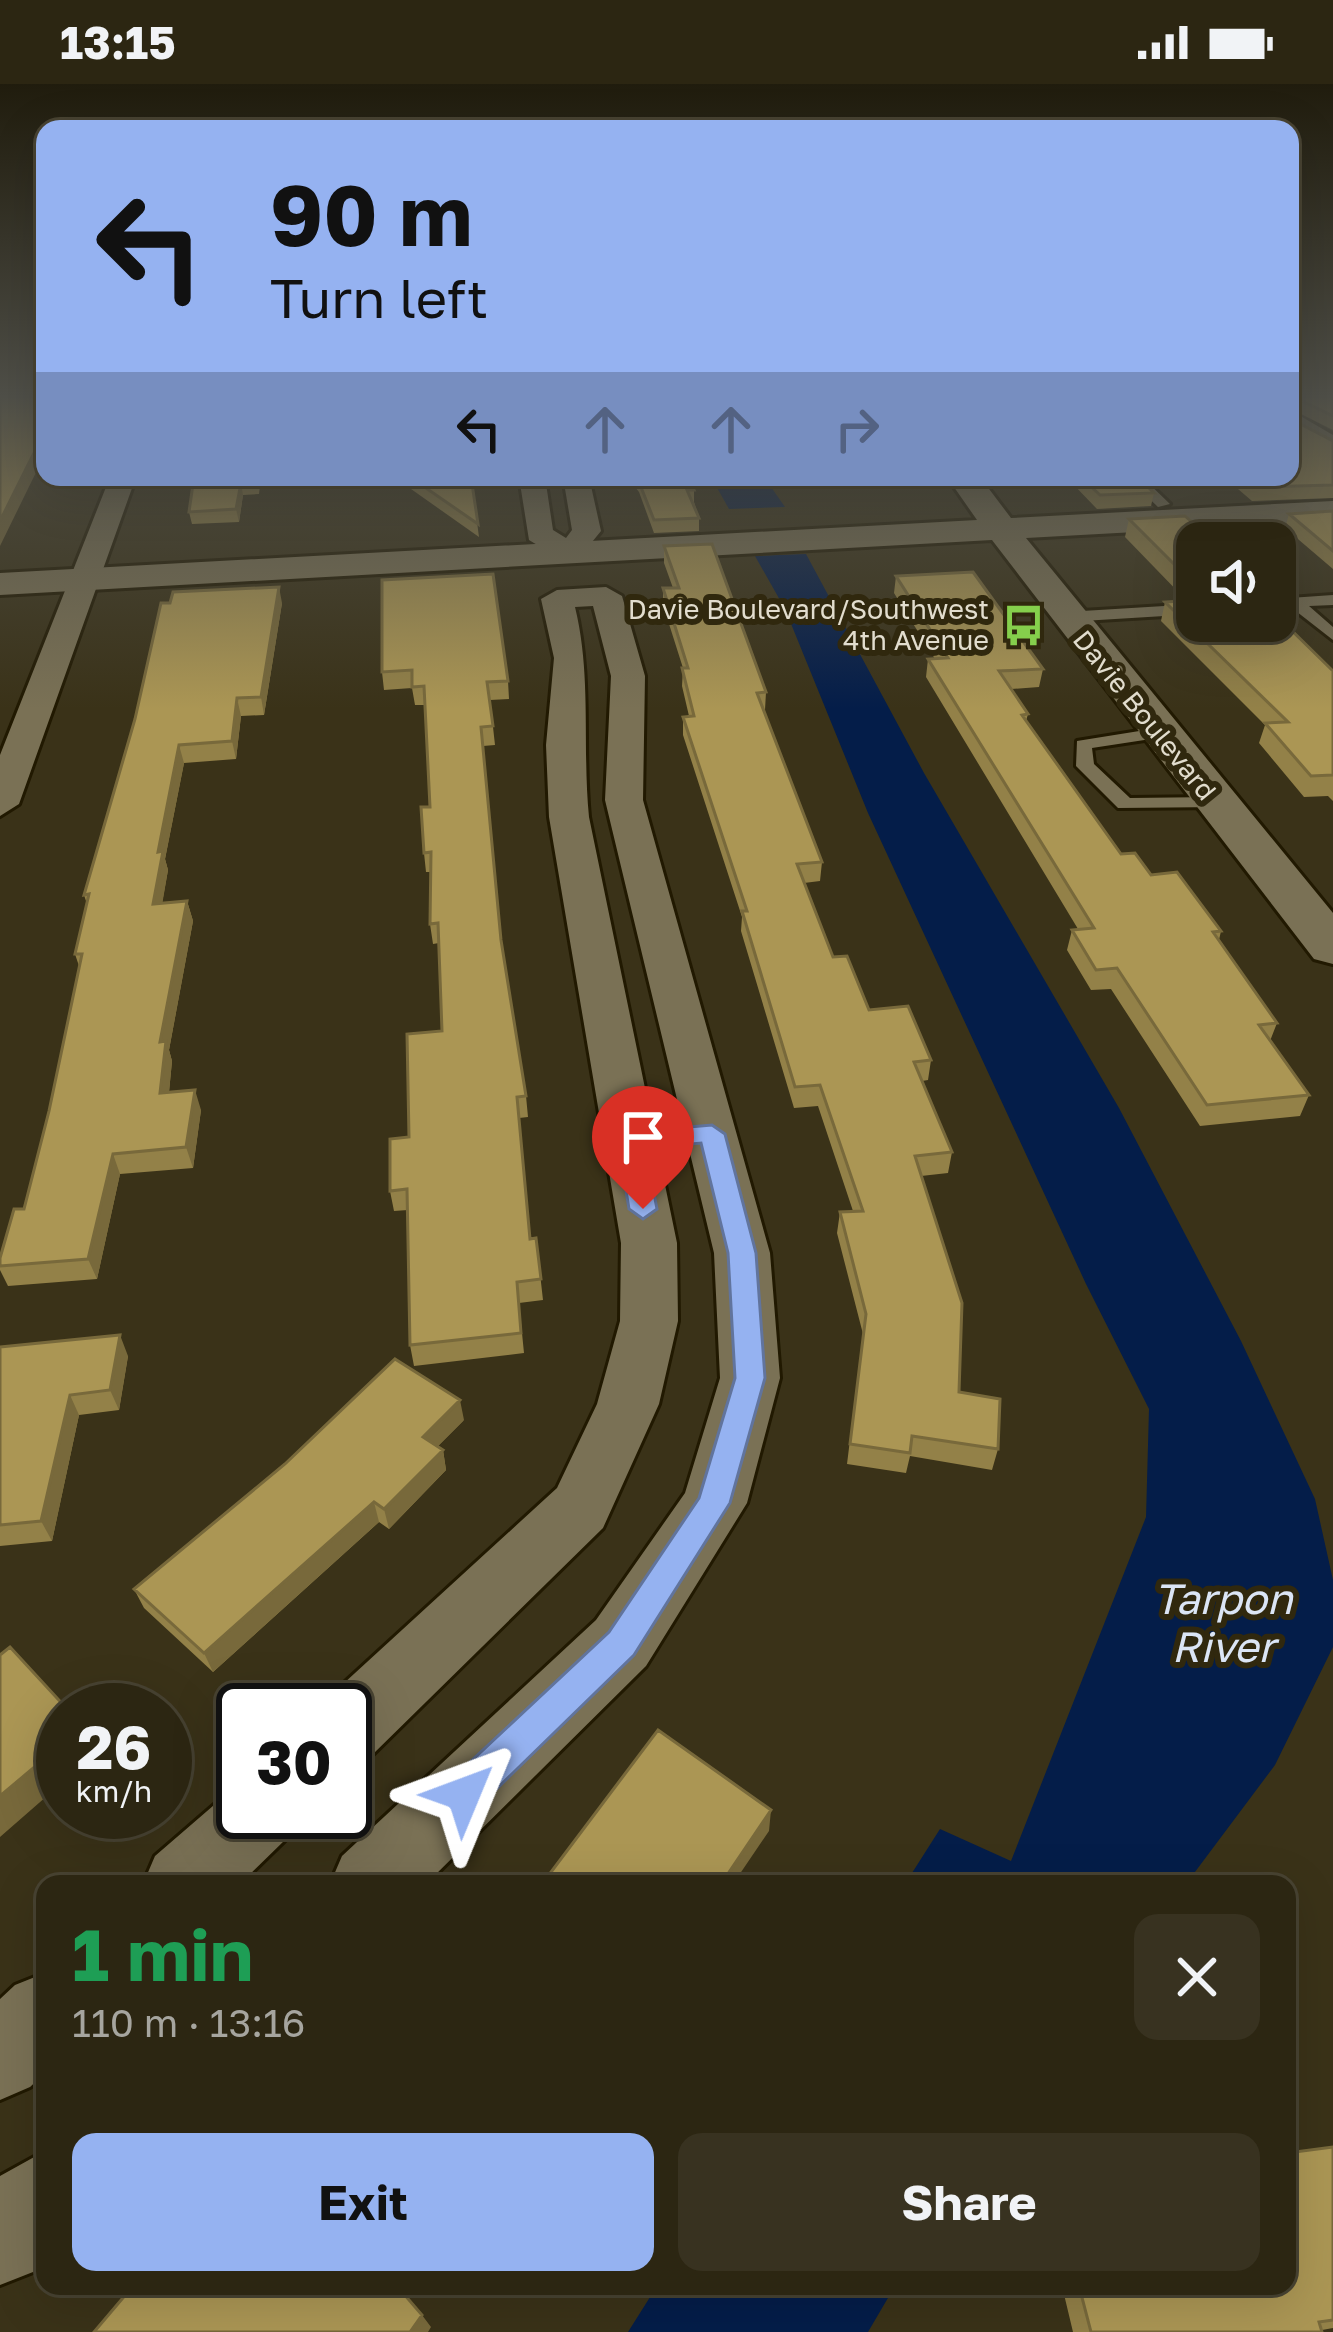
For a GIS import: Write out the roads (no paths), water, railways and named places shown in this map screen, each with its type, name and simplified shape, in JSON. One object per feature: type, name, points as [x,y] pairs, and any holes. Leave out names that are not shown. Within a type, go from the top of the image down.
[{"type":"main road","name":"Davie Boulevard","points":[[980,499],[1066,617],[1333,948]]},
{"type":"main road","points":[[0,562],[91,568],[572,562],[995,519],[1259,499]]},
{"type":"main road","points":[[995,519],[1333,511]]},
{"type":"main road","points":[[0,584],[91,568]]},
{"type":"street","points":[[0,804],[115,499]]},
{"type":"street","points":[[379,1875],[621,1643],[714,1503],[750,1378],[742,1253],[624,800],[628,676],[542,499]]},
{"type":"street","points":[[372,1705],[580,1508],[628,1404],[649,1321],[649,1243],[569,817],[564,745],[575,499]]},
{"type":"street","points":[[631,1141],[712,1134]]},
{"type":"street","points":[[192,1875],[230,1839]]},
{"type":"street","points":[[0,2057],[36,2023]]},
{"type":"street","points":[[0,2239],[36,2205]]},
{"type":"lane","points":[[1158,499],[1163,504]]},
{"type":"lane","points":[[1296,602],[1333,600]]},
{"type":"lane","points":[[1296,603],[1333,635]]},
{"type":"lane","points":[[1066,617],[1176,610]]},
{"type":"lane","points":[[1158,733],[1091,741],[1083,745],[1085,766],[1125,804],[1215,803]]},
{"type":"water","points":[[723,499],[779,499],[785,507],[729,509]]},
{"type":"water","name":"Tarpon River","points":[[806,554],[924,773],[1119,1108],[1241,1341],[1315,1499],[1333,1580],[1333,1647],[1275,1765],[1193,1875],[911,1875],[940,1829],[1011,1861],[1146,1517],[1149,1409],[1086,1284],[868,813],[785,609],[755,556]]},
{"type":"water","points":[[651,2295],[890,2295],[868,2332],[628,2332]]},
{"type":"place","name":"Davie Boulevard/Southwest 4th Avenue","points":[[1023,625]]}]
